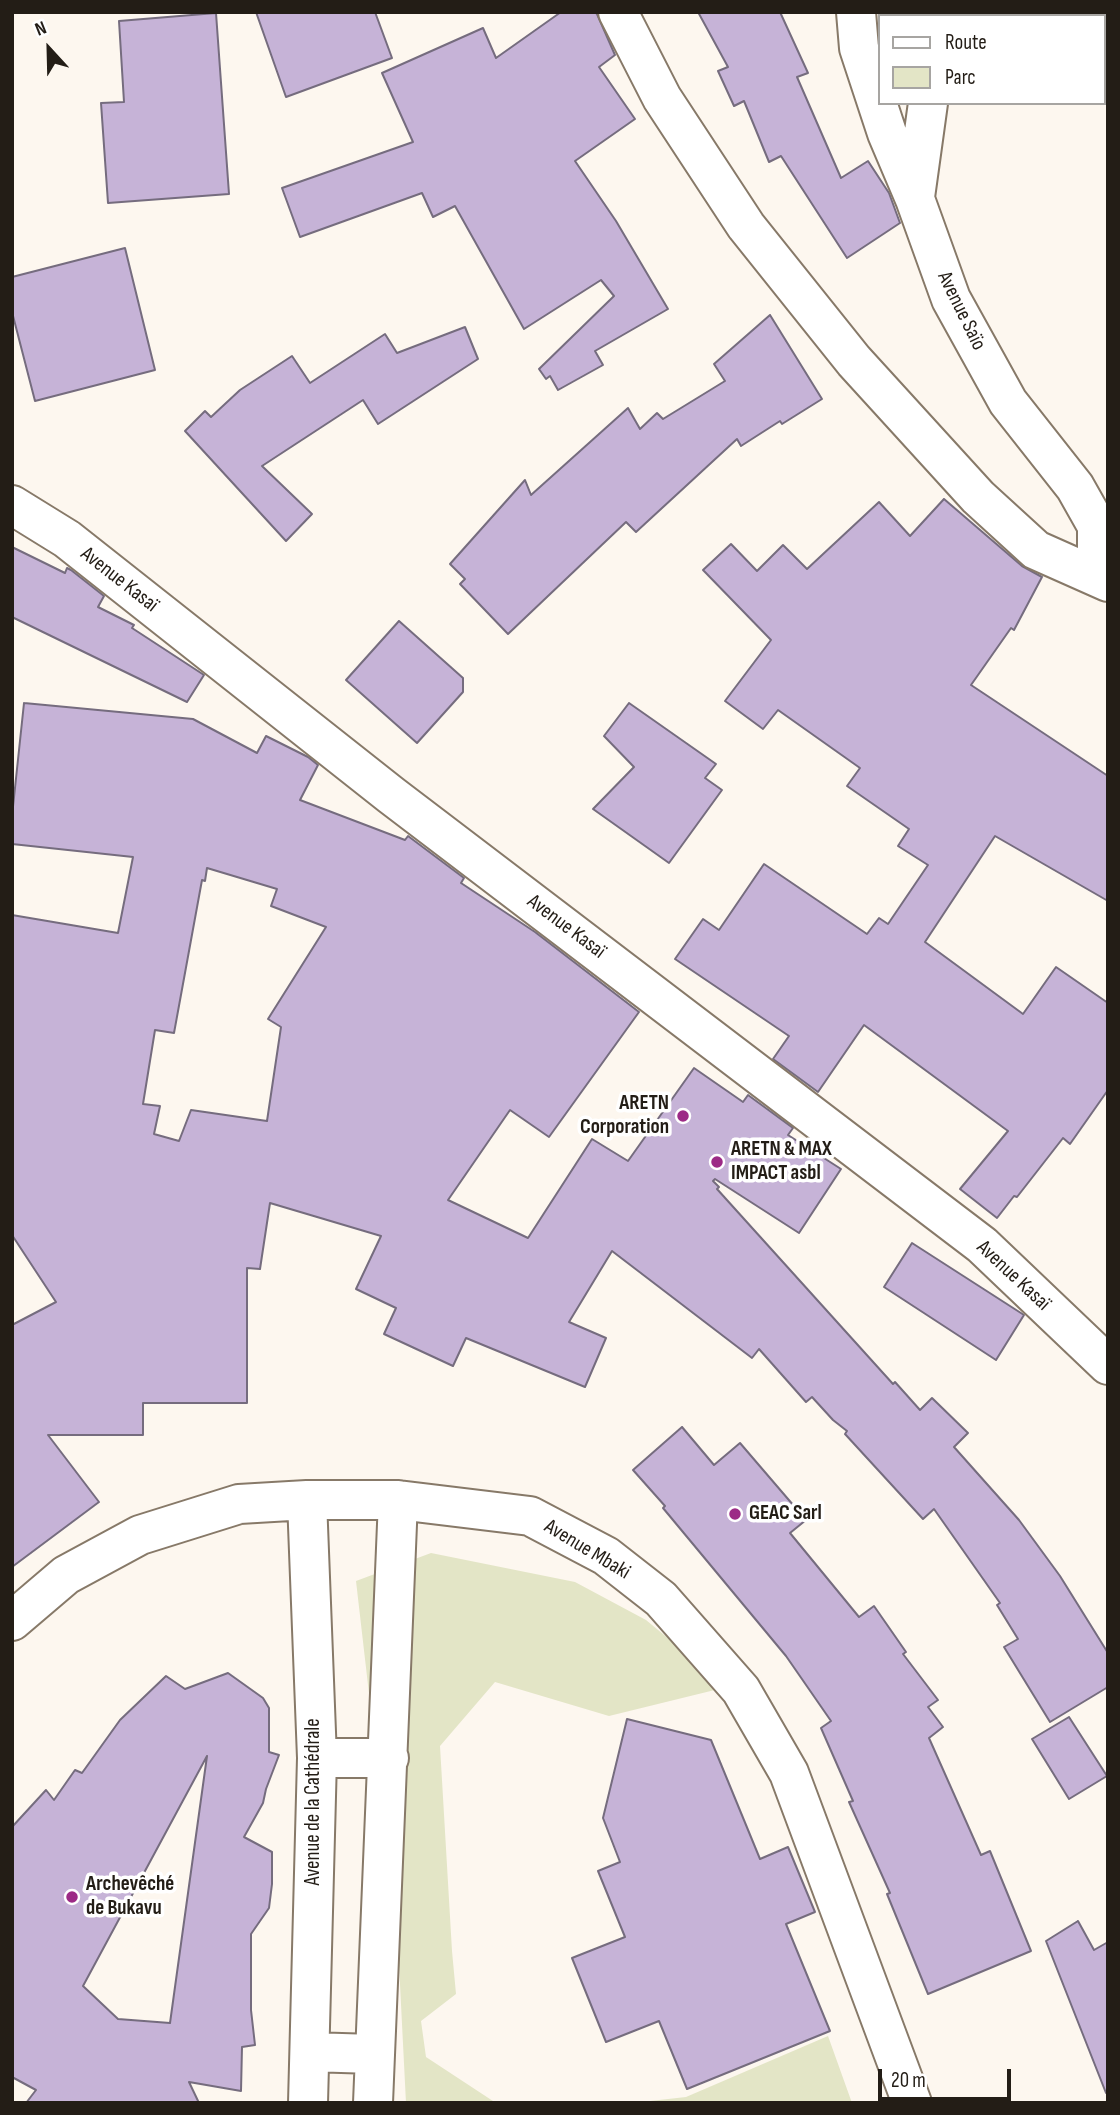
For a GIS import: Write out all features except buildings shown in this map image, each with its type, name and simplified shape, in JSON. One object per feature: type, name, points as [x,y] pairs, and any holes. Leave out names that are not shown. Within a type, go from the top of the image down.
[{"type":"street","points":[[618,12],[662,98],[746,226],[854,361],[978,497],[1036,551],[1102,579]]},
{"type":"street","name":"Avenue Saïo","points":[[856,12],[859,48],[887,133],[915,199],[951,299],[1008,402],[1074,487],[1097,526],[1102,579]]},
{"type":"street","points":[[915,199],[928,105]]},
{"type":"street","name":"Avenue Kasaï","points":[[12,505],[67,539],[391,795],[982,1245],[1108,1366]]},
{"type":"street","name":"Avenue Mbaki","points":[[12,1621],[66,1575],[140,1535],[239,1504],[307,1500],[398,1500],[530,1516],[606,1556],[661,1599],[741,1690],[789,1773],[912,2103]]},
{"type":"street","name":"Avenue de la Cathédrale","points":[[307,1500],[317,1758],[308,2103]]},
{"type":"street","points":[[373,2103],[398,1500]]},
{"type":"street","points":[[317,1758],[389,1758]]},
{"type":"street","points":[[310,2052],[373,2054]]},
{"type":"green space","points":[[431,1553],[575,1582],[646,1620],[727,1687],[609,1716],[495,1682],[440,1746],[456,1994],[421,2021],[426,2057],[496,2103],[406,2103],[398,1945],[356,1581]]},
{"type":"green space","points":[[828,2036],[852,2103],[632,2103],[686,2097]]},
{"type":"place","name":"ARETN Corporation","points":[[683,1116]]},
{"type":"place","name":"ARETN & MAX IMPACT asbl","points":[[717,1162]]},
{"type":"place","name":"GEAC Sarl","points":[[735,1514]]},
{"type":"place","name":"Archevêché de Bukavu","points":[[72,1897]]}]
